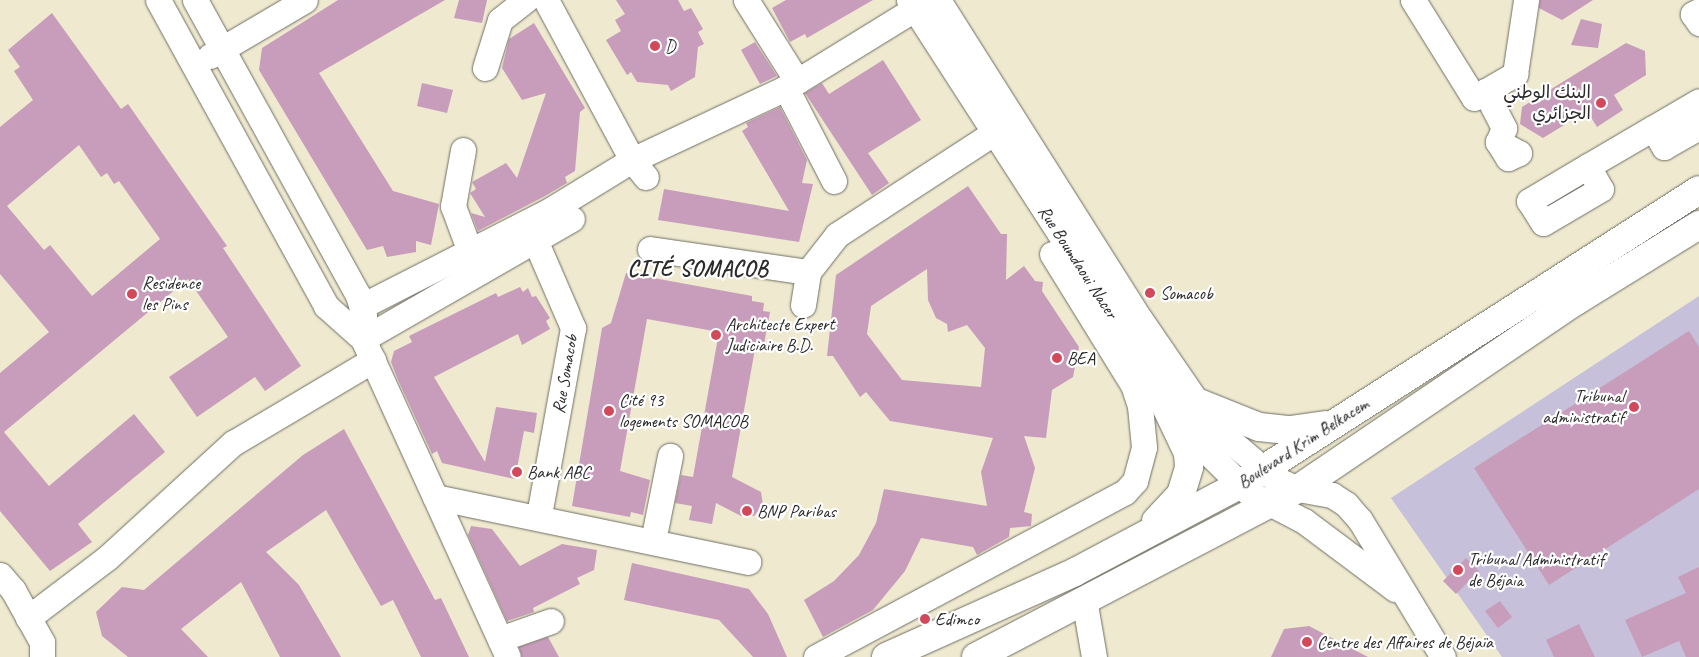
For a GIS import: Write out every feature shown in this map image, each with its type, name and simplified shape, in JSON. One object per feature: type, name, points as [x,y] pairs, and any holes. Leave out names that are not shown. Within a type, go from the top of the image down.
[{"type":"main road","name":"Boulevard Krim Belkacem","points":[[886,657],[1132,542],[1239,485],[1699,190]]},
{"type":"main road","name":"Boulevard Krim Belkacem","points":[[976,657],[1298,489],[1576,301],[1699,225]]},
{"type":"main road","points":[[1132,542],[1174,504],[1189,467],[1188,453],[1156,386]]},
{"type":"main road","points":[[1194,401],[1259,427],[1298,430],[1337,422]]},
{"type":"street","points":[[158,0],[196,65],[326,306],[368,350]]},
{"type":"street","points":[[195,0],[224,48],[362,306],[368,350],[504,648],[551,621]]},
{"type":"street","points":[[196,65],[305,0]]},
{"type":"street","points":[[485,68],[500,20],[526,0]]},
{"type":"street","points":[[546,0],[639,168]]},
{"type":"street","points":[[746,0],[792,84],[834,181]]},
{"type":"street","name":"Rue Boumdaoui Nacer","points":[[938,0],[995,131],[1194,401],[1237,450],[1264,470],[1298,489]]},
{"type":"street","points":[[1412,0],[1474,98],[1515,74]]},
{"type":"street","points":[[1485,91],[1501,135],[1515,74],[1526,0]]},
{"type":"street","points":[[28,618],[107,558],[234,443],[368,350],[474,262],[552,208],[639,168],[792,84],[917,3]]},
{"type":"street","name":"Rue Boumdaoui Nacer","points":[[917,3],[995,131],[1156,386],[1189,434],[1239,485],[1269,505],[1304,521],[1402,593]]},
{"type":"street","points":[[1699,11],[1693,14],[1699,24]]},
{"type":"street","points":[[1588,166],[1653,128],[1664,147],[1697,113]]},
{"type":"street","points":[[803,305],[808,272],[833,231],[864,209],[995,131],[1123,365],[1140,406],[1141,466],[1125,492],[816,657]]},
{"type":"street","points":[[462,150],[453,206],[474,262]]},
{"type":"street","points":[[362,306],[534,240],[572,219]]},
{"type":"street","name":"Rue Somacob","points":[[534,240],[573,328],[553,383],[539,515]]},
{"type":"street","points":[[650,249],[808,272]]},
{"type":"street","points":[[653,541],[670,456]]},
{"type":"street","points":[[1298,489],[1317,490],[1346,504],[1360,520],[1402,593],[1443,657]]},
{"type":"street","points":[[435,497],[539,515],[748,562]]},
{"type":"street","points":[[0,575],[42,642],[42,657]]},
{"type":"street","points":[[1084,599],[1094,657]]},
{"type":"shaded area","points":[[1699,296],[1699,657],[1502,657],[1391,498]]},
{"type":"building","points":[[338,0],[445,0],[319,73],[393,191],[439,204],[431,245],[416,241],[416,252],[387,257],[383,246],[367,250],[259,70],[262,48]]},
{"type":"building","points":[[459,0],[487,0],[482,23],[454,18]]},
{"type":"building","name":"D","points":[[616,0],[678,0],[684,11],[691,8],[703,29],[698,32],[704,44],[698,47],[695,77],[671,91],[668,85],[637,82],[631,72],[627,75],[606,40],[621,31],[615,20],[625,14]]},
{"type":"building","points":[[786,0],[873,0],[807,38],[805,34],[790,42],[772,8]]},
{"type":"building","points":[[1540,0],[1593,0],[1562,20],[1539,8]]},
{"type":"building","name":"Residence les Pins","points":[[52,13],[121,109],[128,104],[227,246],[223,248],[301,366],[265,391],[255,377],[197,417],[169,377],[228,337],[188,279],[4,432],[49,486],[134,414],[165,452],[78,524],[92,542],[50,571],[0,511],[0,373],[49,332],[0,274],[0,127],[33,100],[14,71],[20,67],[8,50]],"holes":[[[79,145],[101,177],[107,173],[114,184],[119,181],[160,239],[92,296],[50,245],[44,250],[7,206]]]},
{"type":"building","points":[[1581,19],[1602,24],[1598,48],[1571,45]]},
{"type":"building","points":[[534,23],[585,108],[580,112],[575,171],[565,177],[567,183],[478,231],[471,213],[485,217],[470,193],[476,189],[472,182],[506,163],[517,178],[546,93],[522,100],[502,68],[509,39]]},
{"type":"building","points":[[755,42],[777,76],[760,84],[741,50]]},
{"type":"building","points":[[1626,43],[1645,51],[1646,75],[1614,95],[1623,110],[1597,127],[1587,111],[1543,138],[1520,124],[1522,107]]},
{"type":"building","points":[[883,60],[921,120],[868,153],[889,183],[872,195],[805,93],[822,83],[829,94]]},
{"type":"building","points":[[422,83],[453,90],[447,113],[417,106]]},
{"type":"building","points":[[780,107],[807,160],[802,183],[813,184],[799,242],[658,220],[664,189],[789,211],[742,131],[748,127],[746,123]]},
{"type":"building","points":[[968,186],[1001,234],[1007,234],[1006,280],[1024,266],[1035,281],[1043,282],[1042,291],[1079,347],[1073,377],[1052,390],[1046,438],[1024,436],[1035,468],[1024,512],[1032,514],[1031,526],[1010,528],[1009,537],[977,555],[973,547],[921,538],[905,571],[873,610],[823,637],[804,600],[834,581],[859,555],[876,523],[884,489],[987,506],[981,472],[993,438],[890,421],[866,392],[860,397],[833,356],[827,356],[836,275]],"holes":[[[927,269],[928,300],[936,318],[947,324],[948,332],[967,325],[985,348],[981,387],[902,380],[867,334],[871,306]]]},
{"type":"building","name":"Cité 93 logements SOMACOB","points":[[626,273],[752,296],[752,301],[764,303],[763,311],[770,312],[763,350],[755,349],[732,477],[761,492],[763,505],[754,516],[741,516],[716,503],[712,524],[689,520],[692,506],[675,503],[681,475],[693,477],[719,332],[647,319],[620,471],[650,480],[643,515],[631,512],[630,517],[572,506],[602,328],[611,323]]},
{"type":"building","points":[[520,287],[523,292],[528,288],[532,297],[536,296],[550,318],[546,321],[550,329],[522,345],[518,334],[434,377],[485,462],[496,407],[537,413],[534,433],[524,431],[515,479],[442,463],[437,451],[432,454],[398,380],[391,362],[394,351],[412,342],[409,336],[496,293],[498,297]]},
{"type":"building","name":"Tribunal administratif","points":[[1689,331],[1699,347],[1699,489],[1549,585],[1474,468]]},
{"type":"building","points":[[344,429],[435,600],[441,598],[469,657],[421,657],[393,600],[381,606],[326,510],[266,552],[299,585],[341,657],[280,657],[241,582],[181,629],[208,657],[128,657],[102,636],[96,612],[122,587],[144,590],[303,455]]},
{"type":"building","points":[[471,526],[492,529],[520,566],[562,544],[597,550],[594,570],[577,578],[580,584],[533,608],[534,612],[507,621],[468,535]]},
{"type":"building","points":[[1466,558],[1479,571],[1456,594],[1443,581]]},
{"type":"building","points":[[632,563],[749,589],[768,614],[787,657],[753,657],[719,620],[624,600]]},
{"type":"building","points":[[1699,567],[1699,657],[1686,657],[1679,641],[1642,657],[1625,620],[1686,593],[1678,577]]},
{"type":"building","points":[[1500,601],[1512,617],[1498,628],[1485,611]]},
{"type":"building","points":[[1579,624],[1595,657],[1554,657],[1546,640]]},
{"type":"building","name":"Centre des Affaires de Béjaïa","points":[[1309,626],[1368,657],[1271,657],[1284,629]]},
{"type":"building","points":[[548,637],[559,657],[522,657],[519,647]]},
{"type":"place","name":"D","points":[[655,46]]},
{"type":"place","name":"البنك الوطني الجزائري","points":[[1601,103]]},
{"type":"place","name":"Somacob","points":[[1150,293]]},
{"type":"place","name":"Residence les Pins","points":[[132,294]]},
{"type":"place","name":"Architecte Expert Judiciaire B.D.","points":[[716,335]]},
{"type":"place","name":"BEA","points":[[1057,358]]},
{"type":"place","name":"Tribunal administratif","points":[[1634,407]]},
{"type":"place","name":"Cité 93 logements SOMACOB","points":[[609,411]]},
{"type":"place","name":"Bank ABC","points":[[517,472]]},
{"type":"place","name":"BNP Paribas","points":[[747,511]]},
{"type":"place","name":"Tribunal Administratif de Béjaia","points":[[1458,570]]},
{"type":"place","name":"Edimco","points":[[925,619]]},
{"type":"place","name":"Centre des Affaires de Béjaïa","points":[[1307,642]]},
{"type":"district","name":"CITÉ SOMACOB","points":[[698,270]]}]
